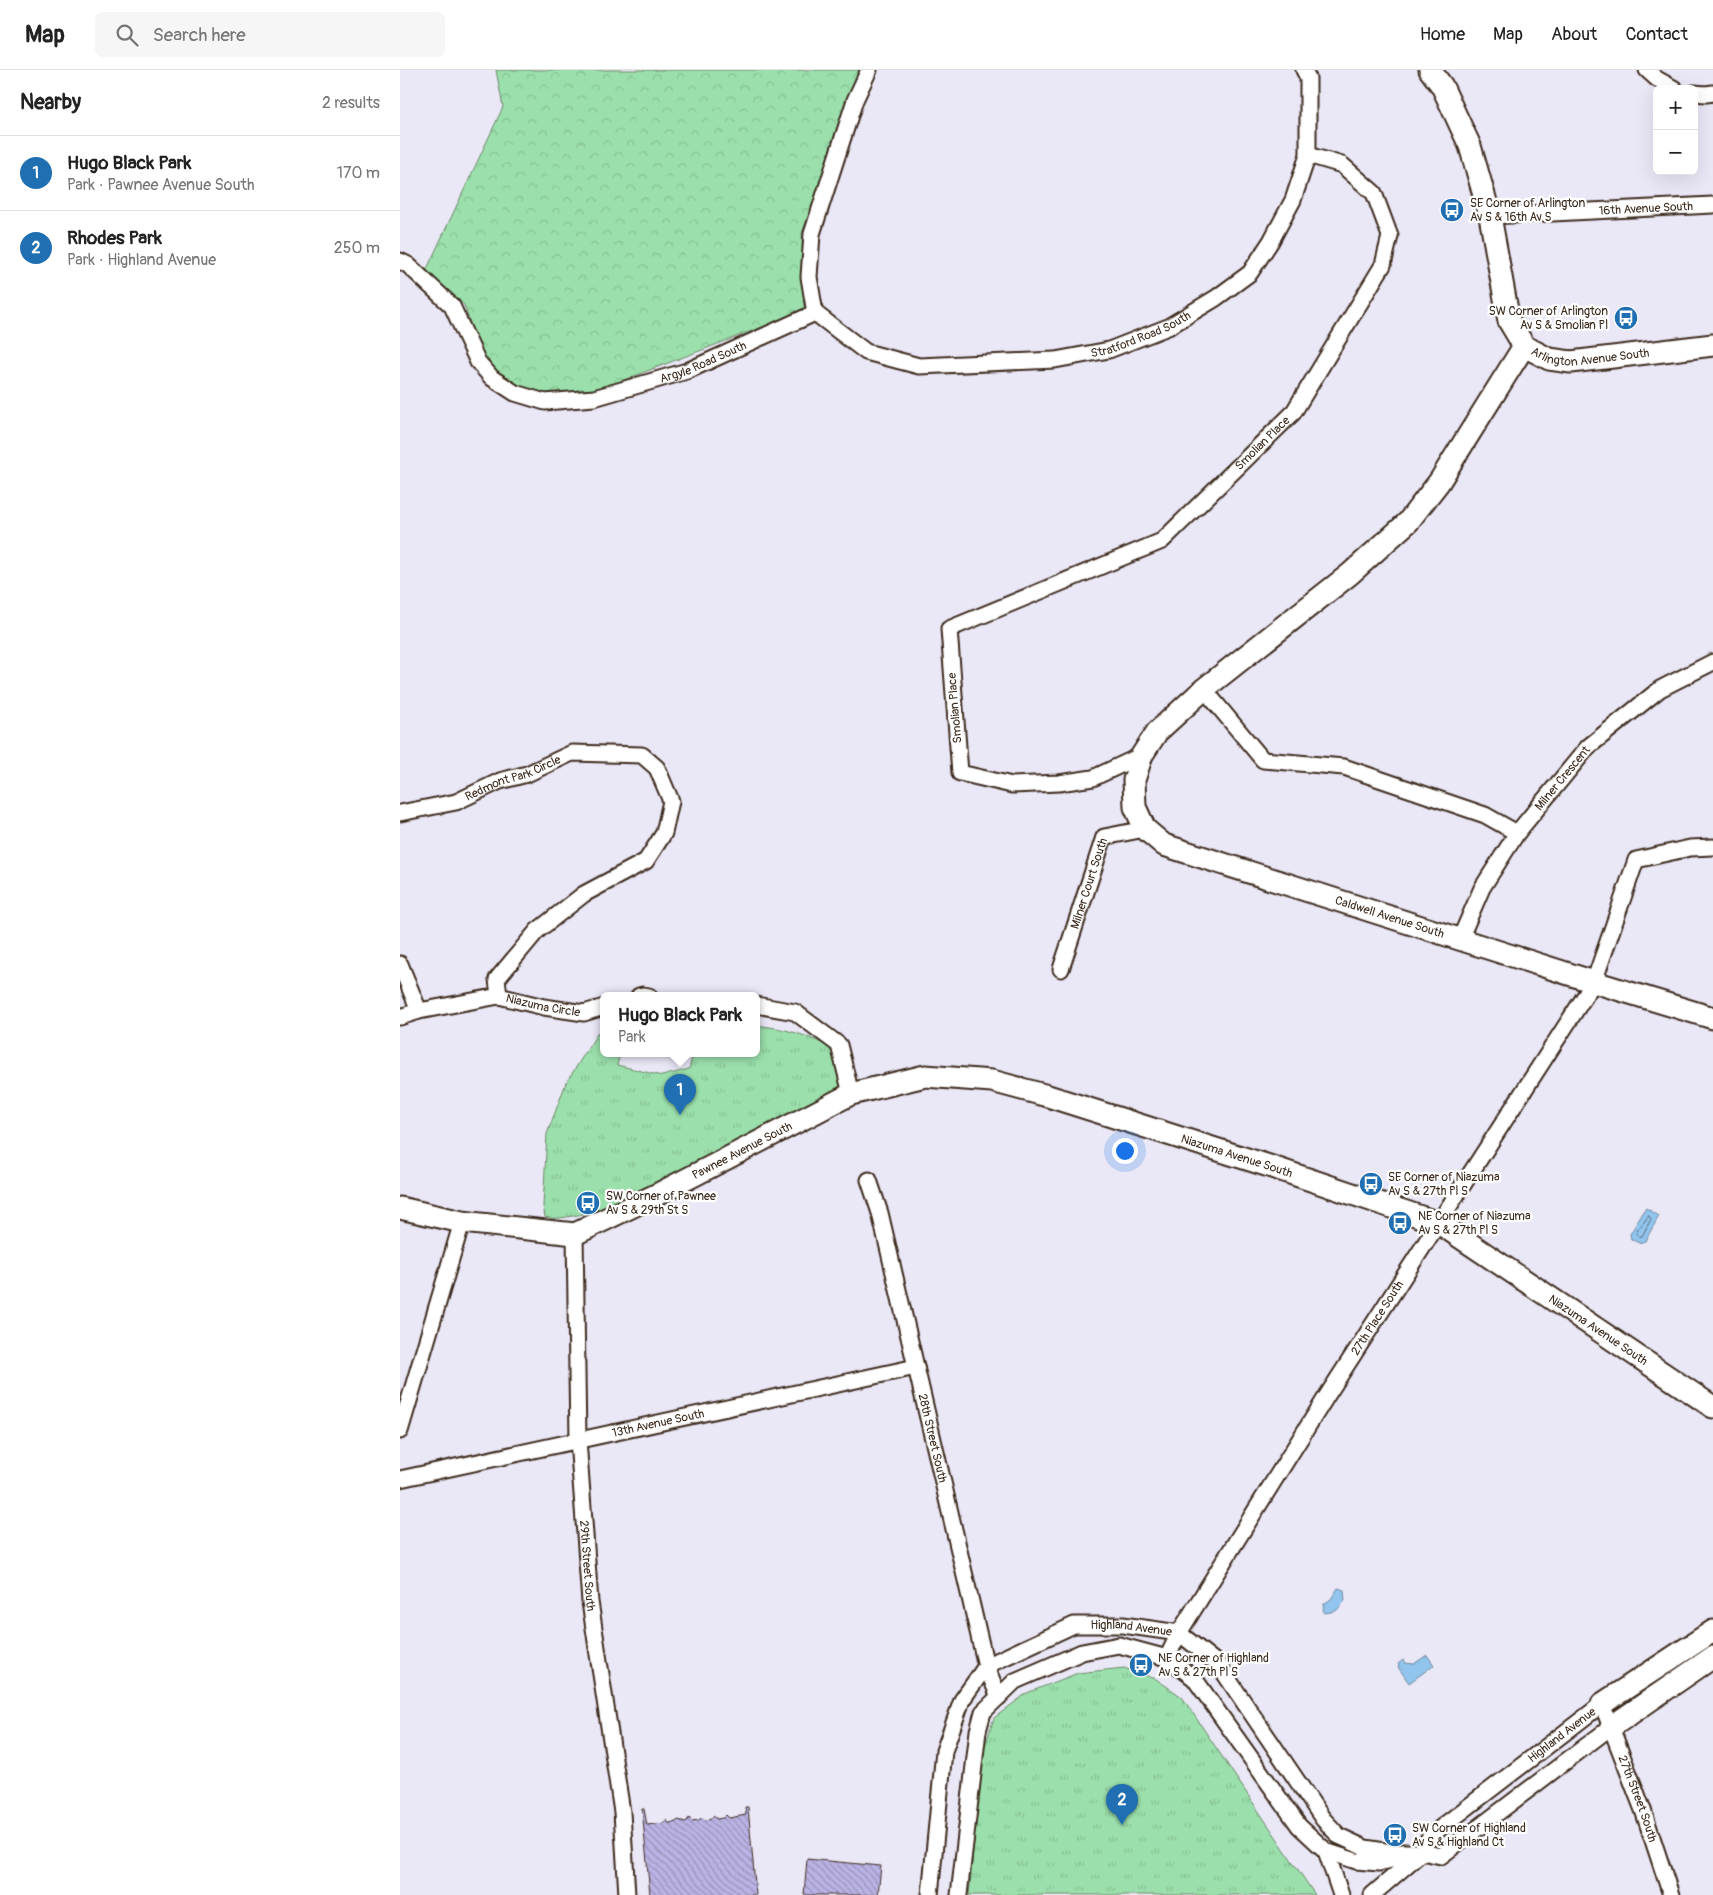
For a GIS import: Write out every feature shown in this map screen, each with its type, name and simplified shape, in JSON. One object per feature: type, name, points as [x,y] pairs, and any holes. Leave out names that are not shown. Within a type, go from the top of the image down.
[{"type":"street","points":[[815,313],[809,278],[812,234],[855,100],[869,70]]},
{"type":"street","name":"Stratford Road South","points":[[815,313],[866,352],[919,366],[1055,360],[1109,350],[1168,327],[1216,298],[1250,273],[1271,241],[1293,200],[1308,155],[1308,78],[1304,70]]},
{"type":"street","name":"Arlington Avenue South","points":[[1430,70],[1442,86],[1470,146],[1490,216],[1509,321],[1524,346],[1549,359],[1571,362],[1713,345]]},
{"type":"street","points":[[1647,70],[1668,85]]},
{"type":"street","points":[[1698,93],[1713,93]]},
{"type":"street","name":"Smolian Place","points":[[1142,755],[1093,778],[1059,783],[1012,785],[960,773],[948,628],[1162,541],[1293,413],[1383,265],[1390,236],[1374,192],[1342,165],[1308,155]]},
{"type":"street","name":"16th Avenue South","points":[[1490,216],[1713,205]]},
{"type":"street","name":"Argyle Road South","points":[[400,261],[408,265],[452,306],[478,362],[492,378],[515,393],[545,402],[594,398],[687,371],[815,313]]},
{"type":"street","points":[[1142,755],[1157,732],[1204,689],[1350,574],[1408,522],[1439,482],[1524,346]]},
{"type":"street","name":"Milner Crescent","points":[[1460,938],[1482,888],[1517,832],[1588,747],[1660,689],[1713,662]]},
{"type":"street","points":[[1204,689],[1263,760],[1344,767],[1485,815],[1517,832]]},
{"type":"street","name":"Redmont Park Circle","points":[[400,813],[456,802],[500,781],[527,774],[572,753],[642,756],[657,768],[671,801],[664,833],[646,861],[584,894],[537,930],[497,979]]},
{"type":"street","name":"Caldwell Avenue South","points":[[1142,755],[1134,780],[1135,807],[1145,829],[1164,845],[1713,1018]]},
{"type":"street","name":"Milner Court South","points":[[1061,969],[1104,837],[1145,829]]},
{"type":"street","name":"27th Place South","points":[[1167,1658],[1179,1633],[1328,1394],[1594,982],[1636,860],[1690,848],[1713,847]]},
{"type":"street","points":[[400,964],[419,1011]]},
{"type":"street","name":"Niazuma Circle","points":[[497,979],[499,996],[544,1006],[584,1012],[600,1008]]},
{"type":"street","points":[[400,1017],[419,1011],[499,996]]},
{"type":"street","points":[[760,1005],[795,1012],[839,1045],[852,1094]]},
{"type":"street","name":"Niazuma Avenue South","points":[[852,1094],[925,1076],[992,1081],[1074,1104],[1269,1166],[1438,1223],[1713,1407]]},
{"type":"street","name":"Pawnee Avenue South","points":[[575,1234],[658,1194],[852,1094]]},
{"type":"street","name":"28th Street South","points":[[869,1180],[880,1213],[986,1666],[999,1697]]},
{"type":"street","points":[[400,1208],[462,1222],[575,1234]]},
{"type":"street","points":[[400,1431],[462,1222]]},
{"type":"street","name":"29th Street South","points":[[575,1234],[578,1440],[590,1602],[622,1812],[627,1895]]},
{"type":"street","name":"13th Avenue South","points":[[400,1478],[916,1366]]},
{"type":"street","name":"Highland Avenue","points":[[930,1895],[944,1751],[962,1700],[986,1666],[1074,1624],[1123,1625],[1179,1633],[1218,1664],[1323,1819],[1339,1836],[1365,1848],[1391,1852],[1422,1852],[1441,1856],[1611,1727],[1713,1656]]},
{"type":"street","name":"Highland Avenue","points":[[959,1895],[978,1731],[983,1712],[1015,1681],[1082,1652],[1119,1645],[1167,1658],[1194,1678],[1299,1826],[1326,1851],[1356,1861],[1379,1863],[1422,1852],[1430,1836],[1602,1704],[1713,1631]]},
{"type":"street","name":"27th Street South","points":[[1602,1704],[1643,1810],[1671,1895]]},
{"type":"street","name":"Highland Avenue","points":[[1326,1851],[1341,1895]]},
{"type":"street","points":[[1372,1895],[1422,1852]]},
{"type":"green space","points":[[496,70],[862,70],[802,233],[804,311],[587,394],[542,395],[506,382],[482,359],[464,305],[426,271],[503,107]]},
{"type":"green space","points":[[760,1026],[796,1033],[814,1039],[833,1049],[837,1059],[843,1093],[606,1208],[566,1217],[551,1218],[545,1217],[543,1206],[547,1134],[566,1083],[600,1029],[600,1057],[619,1057],[617,1065],[662,1076],[689,1069],[692,1057],[760,1057]]},
{"type":"green space","points":[[1124,1668],[1156,1679],[1182,1697],[1315,1895],[969,1895],[982,1755],[994,1718],[1027,1693],[1078,1673]]},
{"type":"water","points":[[1646,1208],[1659,1216],[1645,1241],[1639,1243],[1631,1239],[1630,1234]]},
{"type":"water","points":[[1338,1588],[1344,1590],[1345,1601],[1336,1611],[1325,1613],[1323,1610],[1324,1604],[1331,1599]]},
{"type":"water","points":[[1427,1655],[1434,1665],[1409,1683],[1398,1667],[1398,1664],[1403,1660],[1405,1663],[1414,1664]]},
{"type":"building","points":[[745,1807],[748,1807],[756,1895],[650,1895],[642,1809],[644,1809],[647,1825],[664,1823],[666,1820],[669,1823],[678,1820],[686,1822],[689,1818],[692,1821],[699,1820],[702,1817],[705,1820],[711,1819],[713,1816],[717,1819],[723,1818],[726,1815],[729,1818],[746,1815]]},
{"type":"building","points":[[807,1859],[881,1866],[878,1895],[804,1895]]},
{"type":"place","name":"SE Corner of Arlington Av S & 16th Av S","points":[[1452,210]]},
{"type":"place","name":"SW Corner of Arlington Av S & Smolian Pl","points":[[1626,318]]},
{"type":"place","name":"Hugo Black Park","points":[[680,1115]]},
{"type":"place","name":"SE Corner of Niazuma Av S & 27th Pl S","points":[[1371,1184]]},
{"type":"place","name":"SW Corner of Pawnee Av S & 29th St S","points":[[588,1203]]},
{"type":"place","name":"NE Corner of Niazuma Av S & 27th Pl S","points":[[1400,1223]]},
{"type":"place","name":"NE Corner of Highland Av S & 27th Pl S","points":[[1141,1665]]},
{"type":"place","name":"Rhodes Park","points":[[1122,1825]]},
{"type":"place","name":"SW Corner of Highland Av S & Highland Ct","points":[[1395,1835]]}]
